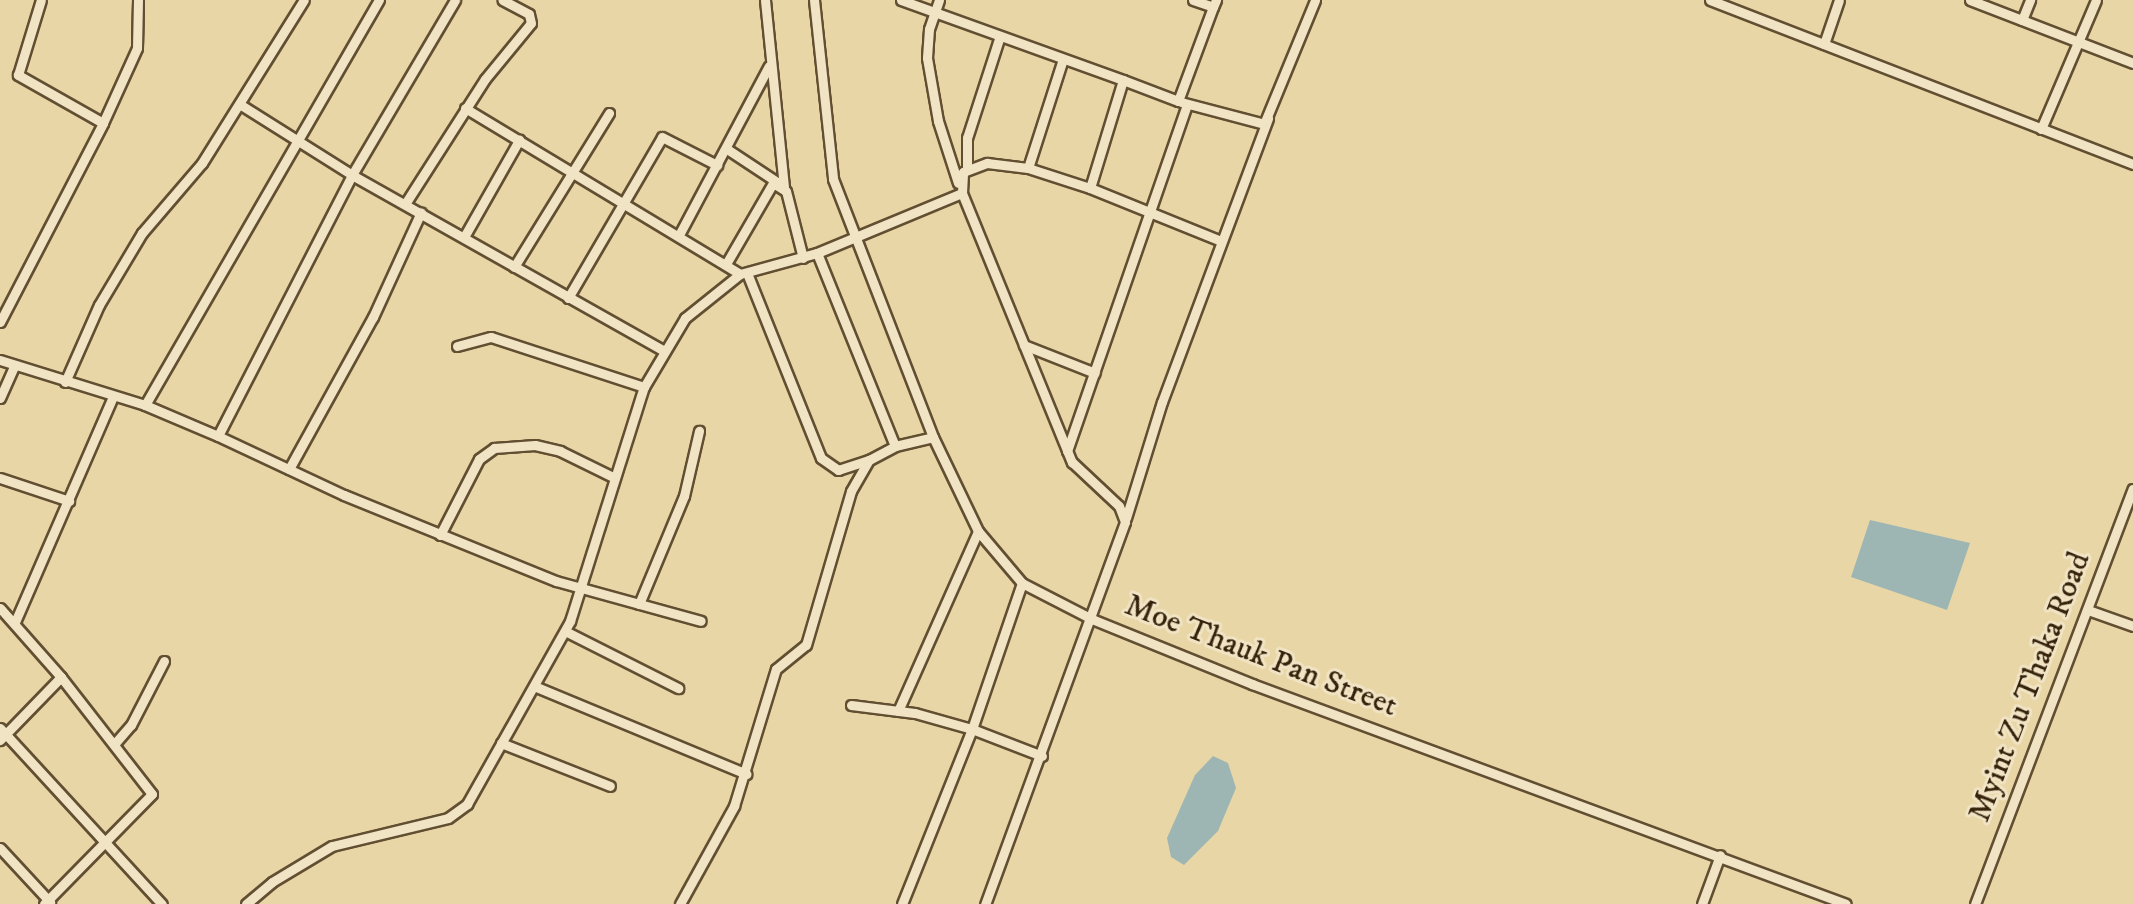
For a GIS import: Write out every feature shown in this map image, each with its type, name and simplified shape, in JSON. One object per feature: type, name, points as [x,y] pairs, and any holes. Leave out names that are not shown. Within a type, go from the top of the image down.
[{"type":"street","points":[[41,0],[18,75],[103,123]]},
{"type":"street","points":[[0,322],[103,123],[137,48],[138,0]]},
{"type":"street","points":[[65,382],[99,305],[142,233],[179,194],[241,105],[304,0]]},
{"type":"street","points":[[145,405],[244,226],[298,143],[379,0]]},
{"type":"street","points":[[218,436],[352,175],[455,0]]},
{"type":"street","points":[[405,204],[465,108],[531,23],[529,14],[503,0]]},
{"type":"street","points":[[765,0],[782,185],[803,258]]},
{"type":"street","name":"Moe Thauk Pan Street","points":[[814,0],[826,145],[854,238],[933,437],[978,531],[1022,583],[1092,619],[1252,684],[1720,855],[1828,901],[1846,904]]},
{"type":"street","points":[[901,0],[1183,103],[1252,124],[1268,118]]},
{"type":"street","points":[[939,0],[927,42],[930,82],[962,193],[1067,451],[1082,475],[1119,506],[1125,522]]},
{"type":"street","points":[[1067,451],[1150,212],[1215,4],[1193,0]]},
{"type":"street","points":[[985,904],[1092,619],[1221,241],[1315,0]]},
{"type":"street","points":[[1710,0],[2133,164]]},
{"type":"street","points":[[1824,44],[1839,0]]},
{"type":"street","points":[[1970,0],[2133,63]]},
{"type":"street","points":[[2022,20],[2030,0]]},
{"type":"street","points":[[2041,129],[2096,0]]},
{"type":"street","points":[[962,193],[961,176],[967,168],[967,138],[1000,36]]},
{"type":"street","points":[[1028,168],[1063,59]]},
{"type":"street","points":[[679,235],[769,66]]},
{"type":"street","points":[[1090,188],[1123,80]]},
{"type":"street","points":[[241,105],[352,175],[663,350]]},
{"type":"street","points":[[465,108],[743,274],[821,458],[838,470],[869,460],[895,446],[933,437]]},
{"type":"street","points":[[514,267],[609,113]]},
{"type":"street","points":[[568,298],[662,137],[717,165]]},
{"type":"street","points":[[464,237],[519,140]]},
{"type":"street","points":[[727,149],[782,185]]},
{"type":"street","points":[[967,168],[987,163],[1028,168],[1090,188],[1221,241]]},
{"type":"street","points":[[726,264],[771,184],[782,185]]},
{"type":"street","points":[[248,904],[332,846],[458,812],[565,631],[583,589],[613,477],[644,387],[663,350],[685,318],[743,274],[817,253],[962,193]]},
{"type":"street","points":[[289,469],[373,317],[421,212]]},
{"type":"street","points":[[817,253],[895,446]]},
{"type":"street","points":[[457,346],[491,337],[644,387]]},
{"type":"street","points":[[1024,345],[1095,373]]},
{"type":"street","points":[[0,360],[145,405],[440,535],[583,589],[701,621]]},
{"type":"street","points":[[0,398],[14,366]]},
{"type":"street","points":[[15,622],[113,397]]},
{"type":"street","points":[[639,604],[684,496],[699,431]]},
{"type":"street","points":[[440,535],[479,459],[494,448],[535,445],[560,451],[613,477]]},
{"type":"street","points":[[680,904],[746,774],[776,669],[806,645],[851,491],[869,460]]},
{"type":"street","points":[[0,478],[69,501]]},
{"type":"street","name":"Myint Zu Thaka Road","points":[[1975,904],[2088,610],[2128,516],[2133,489]]},
{"type":"street","points":[[898,711],[978,531]]},
{"type":"street","points":[[902,904],[972,729],[1022,583]]},
{"type":"street","points":[[0,608],[116,742],[152,794],[48,903],[0,848]]},
{"type":"street","points":[[2088,610],[2133,626]]},
{"type":"street","points":[[565,631],[678,688]]},
{"type":"street","points":[[116,742],[131,725],[164,661]]},
{"type":"street","points":[[61,677],[2,734],[162,904]]},
{"type":"street","points":[[534,686],[746,774]]},
{"type":"street","points":[[851,705],[898,711],[972,729],[1042,756]]},
{"type":"street","points":[[501,743],[610,786]]},
{"type":"street","points":[[1702,904],[1720,855]]},
{"type":"water","points":[[1870,520],[1970,543],[1947,610],[1851,577]]},
{"type":"water","points":[[1213,756],[1228,763],[1236,788],[1218,831],[1184,865],[1171,857],[1167,838],[1195,775]]}]
